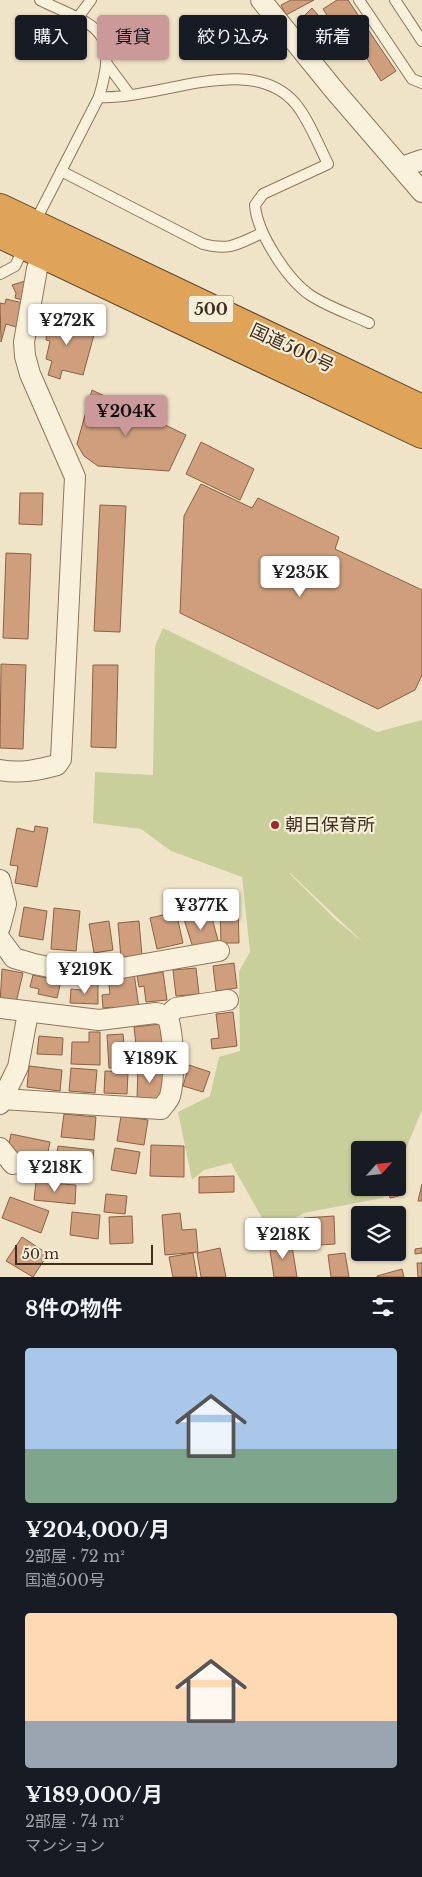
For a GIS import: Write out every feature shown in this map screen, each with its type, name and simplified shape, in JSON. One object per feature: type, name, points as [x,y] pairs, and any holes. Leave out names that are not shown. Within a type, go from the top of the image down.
[{"type":"highway","name":"国道500号","points":[[0,208],[30,237],[422,434]]},
{"type":"highway","name":"国道500号","points":[[30,237],[422,409]]},
{"type":"street","points":[[261,0],[329,84],[422,192]]},
{"type":"street","points":[[402,167],[422,160]]},
{"type":"street","points":[[0,770],[10,772],[31,771],[57,765],[61,759],[75,477],[30,374],[25,356],[24,342],[30,237]]},
{"type":"street","points":[[0,880],[6,904],[0,927]]},
{"type":"street","points":[[0,939],[14,958],[69,971],[116,969],[219,951]]},
{"type":"street","points":[[167,1016],[176,1008],[228,1000]]},
{"type":"street","points":[[0,1008],[28,1013],[99,1020],[156,1013],[167,1016]]},
{"type":"street","points":[[28,1013],[18,1067],[1,1101],[160,1109],[170,1097],[172,1071],[171,1025],[167,1016]]},
{"type":"street","points":[[0,1148],[13,1164]]},
{"type":"lane","points":[[40,0],[77,15]]},
{"type":"lane","points":[[80,15],[91,0]]},
{"type":"lane","points":[[359,0],[412,78],[422,83]]},
{"type":"lane","points":[[398,1],[422,41]]},
{"type":"lane","points":[[0,274],[14,266],[99,97],[108,56],[103,38],[87,21]]},
{"type":"lane","points":[[107,64],[130,95]]},
{"type":"lane","points":[[99,97],[120,98],[224,80],[258,81],[280,89],[295,103],[307,121],[328,164],[264,194],[255,205],[256,219],[262,233],[302,289],[327,304],[369,323]]},
{"type":"lane","points":[[61,171],[203,244],[221,248],[233,247],[262,233]]},
{"type":"green space","points":[[163,628],[377,732],[422,720],[422,1110],[406,1149],[406,1141],[351,1141],[351,1196],[384,1196],[383,1198],[304,1213],[270,1232],[231,1163],[204,1170],[192,1180],[178,1112],[210,1096],[219,1057],[240,1051],[239,971],[250,952],[242,877],[171,851],[141,829],[93,823],[95,772],[153,775],[155,646]],"holes":[[[289,873],[290,873],[364,943],[335,919]]]},
{"type":"building","points":[[291,0],[314,0],[286,15],[281,5]]},
{"type":"building","points":[[337,0],[348,0],[358,15],[327,15],[323,9]]},
{"type":"building","points":[[312,8],[318,15],[305,15]]},
{"type":"building","points":[[369,31],[396,71],[381,81],[368,60]]},
{"type":"building","points":[[32,279],[26,301],[15,298],[16,293],[12,285]]},
{"type":"building","points":[[6,299],[27,304],[20,328],[6,324],[1,342],[0,303],[5,304]]},
{"type":"building","points":[[55,311],[62,313],[68,322],[95,331],[83,375],[62,370],[60,379],[48,375],[52,361],[46,359],[50,341],[46,340],[48,316]]},
{"type":"building","points":[[92,390],[186,435],[169,471],[98,466],[84,456],[77,444]]},
{"type":"building","points":[[201,442],[254,469],[240,500],[186,474]]},
{"type":"building","points":[[201,484],[252,508],[258,498],[339,537],[335,549],[422,590],[422,675],[415,690],[378,709],[180,613],[184,516]]},
{"type":"building","points":[[20,493],[43,493],[42,525],[19,524]]},
{"type":"building","points":[[100,505],[126,506],[120,632],[94,631]]},
{"type":"building","points":[[6,553],[31,554],[28,639],[3,638]]},
{"type":"building","points":[[1,664],[26,665],[23,749],[0,748]]},
{"type":"building","points":[[93,665],[118,665],[116,748],[91,747]]},
{"type":"building","points":[[35,826],[48,828],[37,887],[15,883],[18,866],[10,865],[17,828],[34,832]]},
{"type":"building","points":[[24,907],[47,911],[43,940],[19,936]]},
{"type":"building","points":[[220,907],[238,907],[239,943],[221,943]]},
{"type":"building","points":[[54,908],[80,911],[76,951],[51,949]]},
{"type":"building","points":[[200,911],[202,921],[212,918],[219,944],[194,951],[183,916]]},
{"type":"building","points":[[176,912],[183,943],[157,949],[150,918]]},
{"type":"building","points":[[109,921],[113,950],[94,953],[89,924]]},
{"type":"building","points":[[139,921],[142,956],[121,958],[118,923]]},
{"type":"building","points":[[234,963],[237,988],[216,991],[213,966]]},
{"type":"building","points":[[196,968],[199,994],[176,996],[173,970]]},
{"type":"building","points":[[2,969],[23,973],[15,1007],[0,1003]]},
{"type":"building","points":[[163,972],[167,1000],[146,1002],[144,986],[139,987],[137,976]]},
{"type":"building","points":[[134,973],[139,1008],[114,1012],[113,1007],[103,1008],[102,995],[110,994],[108,976]]},
{"type":"building","points":[[33,975],[61,981],[57,998],[38,994],[39,989],[30,987]]},
{"type":"building","points":[[82,984],[98,984],[98,1004],[70,1003],[71,989],[82,990]]},
{"type":"building","points":[[233,1012],[237,1046],[212,1049],[211,1039],[219,1038],[216,1014]]},
{"type":"building","points":[[160,1024],[164,1062],[138,1064],[134,1027]]},
{"type":"building","points":[[89,1032],[100,1032],[100,1065],[71,1064],[72,1042],[89,1042]]},
{"type":"building","points":[[123,1034],[126,1067],[109,1068],[107,1035]]},
{"type":"building","points":[[39,1036],[63,1038],[62,1055],[37,1054]]},
{"type":"building","points":[[189,1065],[210,1072],[203,1092],[183,1086]]},
{"type":"building","points":[[29,1066],[62,1070],[60,1091],[27,1087]]},
{"type":"building","points":[[138,1067],[163,1068],[162,1100],[137,1099]]},
{"type":"building","points":[[71,1068],[97,1070],[95,1093],[69,1091]]},
{"type":"building","points":[[105,1071],[128,1072],[127,1094],[104,1093]]},
{"type":"building","points":[[64,1114],[96,1117],[94,1140],[61,1137]]},
{"type":"building","points":[[121,1116],[148,1120],[144,1145],[117,1141]]},
{"type":"building","points":[[11,1134],[50,1142],[46,1161],[7,1153]]},
{"type":"building","points":[[151,1145],[184,1146],[184,1177],[150,1176]]},
{"type":"building","points":[[58,1146],[94,1150],[91,1171],[55,1167]]},
{"type":"building","points":[[115,1148],[140,1152],[136,1174],[111,1170]]},
{"type":"building","points":[[234,1176],[234,1192],[199,1193],[199,1177]]},
{"type":"building","points":[[36,1182],[76,1185],[75,1204],[34,1200]]},
{"type":"building","points":[[422,1184],[422,1201],[418,1201]]},
{"type":"building","points":[[106,1194],[127,1196],[125,1214],[104,1212]]},
{"type":"building","points":[[10,1197],[49,1211],[41,1233],[2,1218]]},
{"type":"building","points":[[72,1212],[100,1215],[98,1239],[70,1235]]},
{"type":"building","points":[[180,1213],[182,1230],[196,1229],[198,1252],[165,1255],[162,1215]]},
{"type":"building","points":[[132,1216],[133,1243],[110,1244],[109,1217]]},
{"type":"building","points":[[334,1216],[335,1244],[306,1246],[304,1218]]},
{"type":"building","points":[[22,1237],[48,1254],[33,1277],[6,1261]]},
{"type":"building","points":[[291,1240],[297,1277],[274,1277],[269,1244]]},
{"type":"building","points":[[220,1248],[226,1277],[201,1277],[197,1253]]},
{"type":"building","points":[[422,1248],[422,1253],[415,1254],[415,1249]]},
{"type":"building","points":[[193,1253],[197,1277],[173,1277],[169,1257]]},
{"type":"building","points":[[345,1253],[349,1277],[331,1277],[328,1255]]},
{"type":"building","points":[[417,1263],[422,1263],[422,1277],[418,1277]]},
{"type":"building","points":[[402,1269],[404,1277],[377,1277],[377,1276]]},
{"type":"place","name":"朝日保育所","points":[[275,825]]}]
